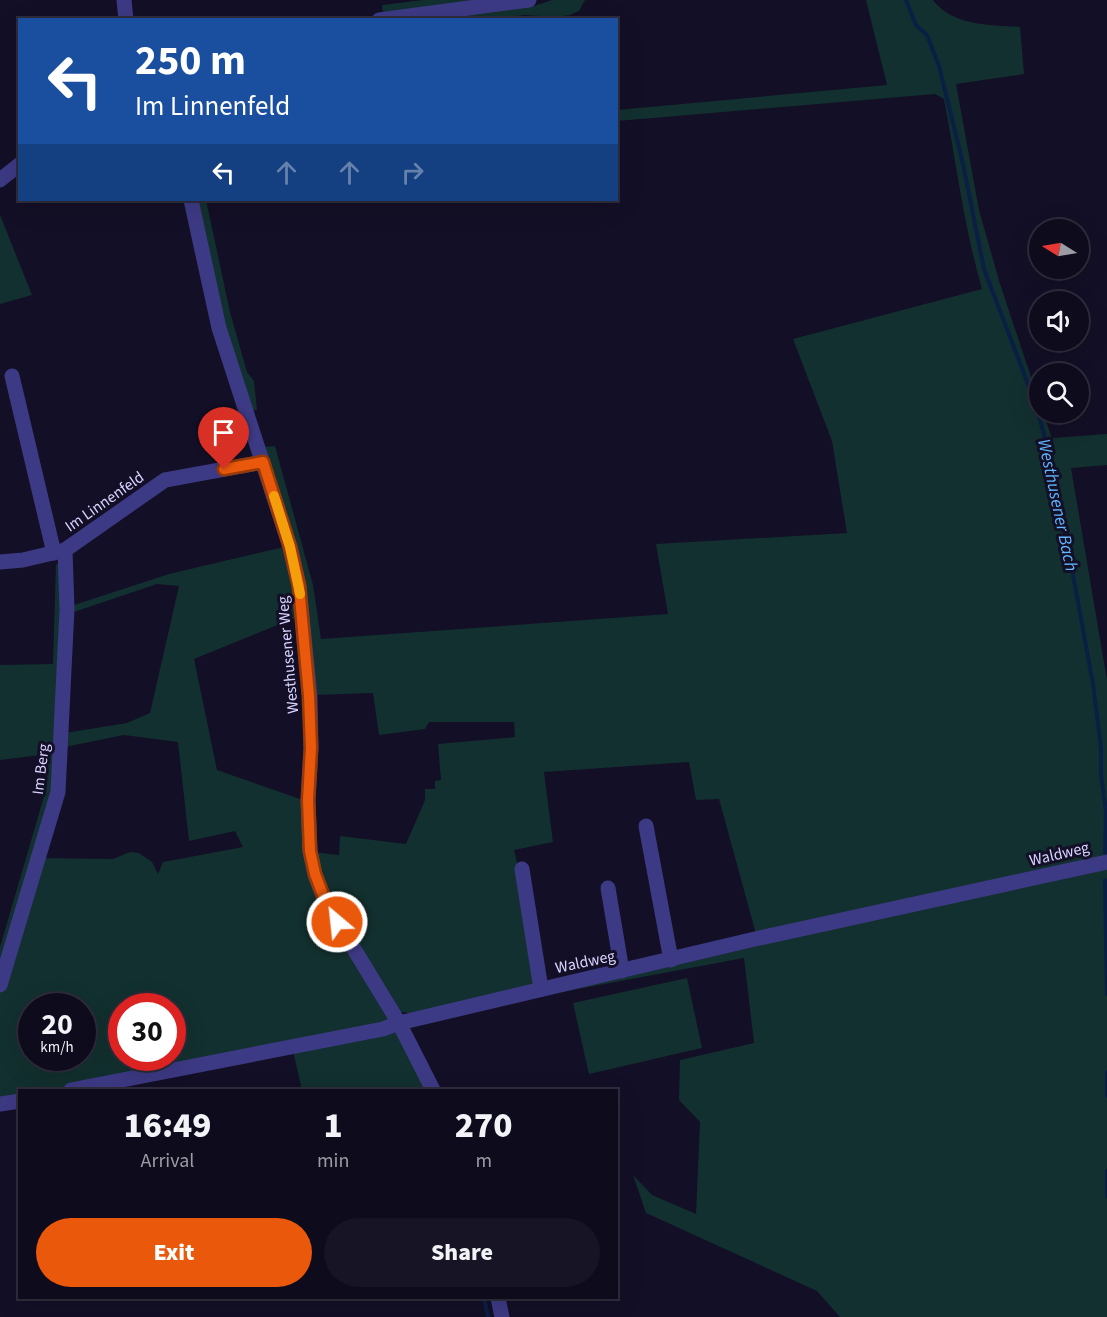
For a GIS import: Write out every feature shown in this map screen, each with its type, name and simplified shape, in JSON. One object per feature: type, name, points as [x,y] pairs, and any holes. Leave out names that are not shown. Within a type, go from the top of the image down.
[{"type":"street","points":[[124,0],[126,18]]},
{"type":"street","points":[[394,18],[529,0]]},
{"type":"street","points":[[0,180],[18,166]]},
{"type":"street","name":"Westhusener Weg","points":[[191,201],[219,328],[290,547],[299,586],[309,696],[310,851],[315,874],[326,903],[399,1023],[432,1089]]},
{"type":"street","name":"Im Berg","points":[[0,985],[57,792],[67,609],[59,551],[12,376]]},
{"type":"street","name":"Im Linnenfeld","points":[[0,562],[23,560],[59,551],[165,480],[263,462]]},
{"type":"street","points":[[646,826],[671,960]]},
{"type":"street","name":"Waldweg","points":[[75,1089],[383,1029],[399,1023],[541,989],[1107,862]]},
{"type":"street","points":[[522,869],[541,989]]},
{"type":"street","points":[[608,888],[622,971]]},
{"type":"street","points":[[0,1104],[18,1101]]},
{"type":"street","points":[[498,1299],[502,1317]]},
{"type":"green space","points":[[423,0],[493,0],[383,13],[382,5]]},
{"type":"green space","points":[[552,0],[585,0],[579,11],[557,17],[524,15],[503,18],[442,18],[534,6]]},
{"type":"green space","points":[[866,0],[933,0],[941,9],[961,19],[1020,27],[1024,74],[956,84],[979,210],[1000,284],[1029,371],[1029,423],[1047,423],[1052,438],[1107,434],[1107,465],[1071,468],[1107,680],[1107,858],[756,934],[719,799],[696,800],[689,762],[544,772],[553,842],[514,850],[546,984],[415,1014],[396,1011],[330,901],[313,852],[339,855],[340,836],[406,844],[425,800],[425,789],[435,789],[435,781],[441,780],[438,744],[515,737],[514,722],[429,722],[425,729],[379,735],[373,693],[313,695],[264,447],[275,446],[313,585],[321,639],[668,614],[656,544],[847,533],[832,441],[793,339],[982,289],[965,218],[944,99],[935,94],[618,121],[618,110],[887,85]]},
{"type":"green space","points":[[196,201],[206,201],[230,312],[247,372],[254,381],[257,410],[253,410],[225,327]]},
{"type":"green space","points":[[0,215],[32,295],[0,304]]},
{"type":"green space","points":[[284,547],[297,617],[194,659],[217,770],[303,800],[306,851],[389,1018],[388,1021],[382,1025],[186,1064],[186,993],[108,993],[108,1071],[152,1071],[62,1089],[18,1089],[18,1098],[0,1102],[0,993],[41,858],[113,859],[130,852],[139,853],[152,862],[158,874],[163,862],[243,847],[235,831],[189,841],[178,742],[124,735],[65,747],[65,733],[127,723],[150,713],[179,586],[157,584],[71,613],[71,606],[169,574]]},
{"type":"green space","points":[[56,563],[61,569],[54,789],[0,973],[0,947],[45,793],[49,754],[0,760],[0,665],[53,664]]},
{"type":"green space","points":[[1107,865],[1107,1317],[840,1317],[817,1291],[646,1213],[633,1175],[652,1195],[696,1214],[700,1122],[679,1100],[680,1060],[754,1043],[744,958],[551,994]]},
{"type":"green space","points":[[687,978],[702,1048],[589,1074],[573,1003]]},
{"type":"green space","points":[[396,1031],[428,1089],[302,1089],[293,1051]]},
{"type":"waterway","name":"Westhusener Bach","points":[[906,0],[916,25],[927,35],[939,66],[963,164],[984,269],[1036,405],[1054,471],[1093,684],[1106,812],[1105,853]]},
{"type":"waterway","name":"Westhusener Bach","points":[[1105,880],[1107,994]]},
{"type":"waterway","name":"Westhusener Bach","points":[[1107,1072],[1107,1096]]},
{"type":"waterway","name":"Westhusener Bach","points":[[1107,1171],[1107,1196]]},
{"type":"waterway","points":[[484,1299],[488,1317]]},
{"type":"slow traffic","points":[[274,496],[290,547],[300,594]]},
{"type":"route","points":[[224,469],[263,462],[290,547],[299,586],[309,696],[310,851],[315,874],[326,903],[337,922]]}]
